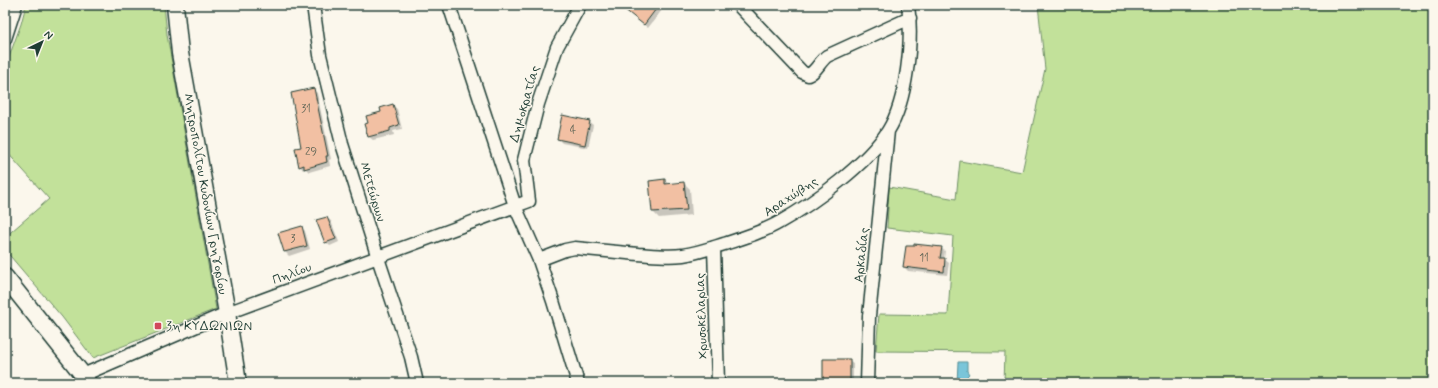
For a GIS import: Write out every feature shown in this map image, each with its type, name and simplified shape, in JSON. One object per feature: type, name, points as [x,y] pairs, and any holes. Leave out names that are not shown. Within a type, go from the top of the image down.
[{"type":"street","points":[[5,38],[16,5]]},
{"type":"street","name":"Μητροπολίτου Κυδονίων Γρηγορίου","points":[[174,5],[180,53],[227,313],[238,383]]},
{"type":"street","name":"Μετεώρων","points":[[313,5],[320,55],[342,144],[418,383]]},
{"type":"street","name":"Δημοκρατίας","points":[[449,5],[515,206],[539,260],[553,301],[578,383]]},
{"type":"street","name":"Δημοκρατίας","points":[[515,206],[529,201],[524,160],[538,104],[557,47],[580,5]]},
{"type":"street","points":[[738,5],[802,72],[808,75],[812,73],[827,56],[910,18]]},
{"type":"street","name":"Αραχώβης","points":[[539,260],[565,250],[575,248],[668,256],[692,254],[766,229],[801,209],[855,168],[879,143],[888,131],[895,116],[904,86],[908,64],[910,18],[908,5]]},
{"type":"street","name":"Αρκαδίας","points":[[867,383],[869,316],[888,131]]},
{"type":"street","name":"Πηλίου","points":[[85,379],[227,313],[515,206]]},
{"type":"street","name":"Χρυσοκελαριας","points":[[714,247],[718,383]]},
{"type":"street","points":[[5,277],[85,379]]},
{"type":"green space","points":[[26,5],[164,5],[167,35],[216,309],[93,358],[62,317],[5,250],[5,237],[49,199],[5,150],[5,68],[21,24]]},
{"type":"green space","points":[[1038,5],[1433,5],[1433,383],[1004,383],[1005,352],[876,351],[879,314],[948,315],[953,236],[887,228],[889,187],[956,199],[960,161],[1022,172],[1045,69]]},
{"type":"water","points":[[958,362],[967,362],[967,371],[969,374],[967,376],[967,383],[957,383]]},
{"type":"building","points":[[619,5],[659,5],[644,25]]},
{"type":"building","points":[[314,88],[328,156],[326,156],[327,162],[304,169],[304,165],[299,167],[295,148],[301,147],[291,93]]},
{"type":"building","points":[[393,104],[399,125],[390,128],[390,131],[368,137],[364,124],[368,123],[366,116],[381,112],[380,108]]},
{"type":"building","points":[[562,115],[590,121],[585,145],[557,139]]},
{"type":"building","points":[[665,179],[665,184],[684,182],[687,210],[652,212],[649,181]]},
{"type":"building","points":[[327,217],[336,239],[325,243],[316,220]]},
{"type":"building","points":[[302,226],[307,246],[284,252],[278,233]]},
{"type":"building","points":[[914,244],[942,247],[940,258],[945,258],[944,272],[903,267],[906,246],[914,246]]},
{"type":"building","points":[[823,359],[850,359],[850,383],[823,383]]},
{"type":"place","name":"3η ΚΥΔΩΝΙΩΝ","points":[[158,326]]}]
